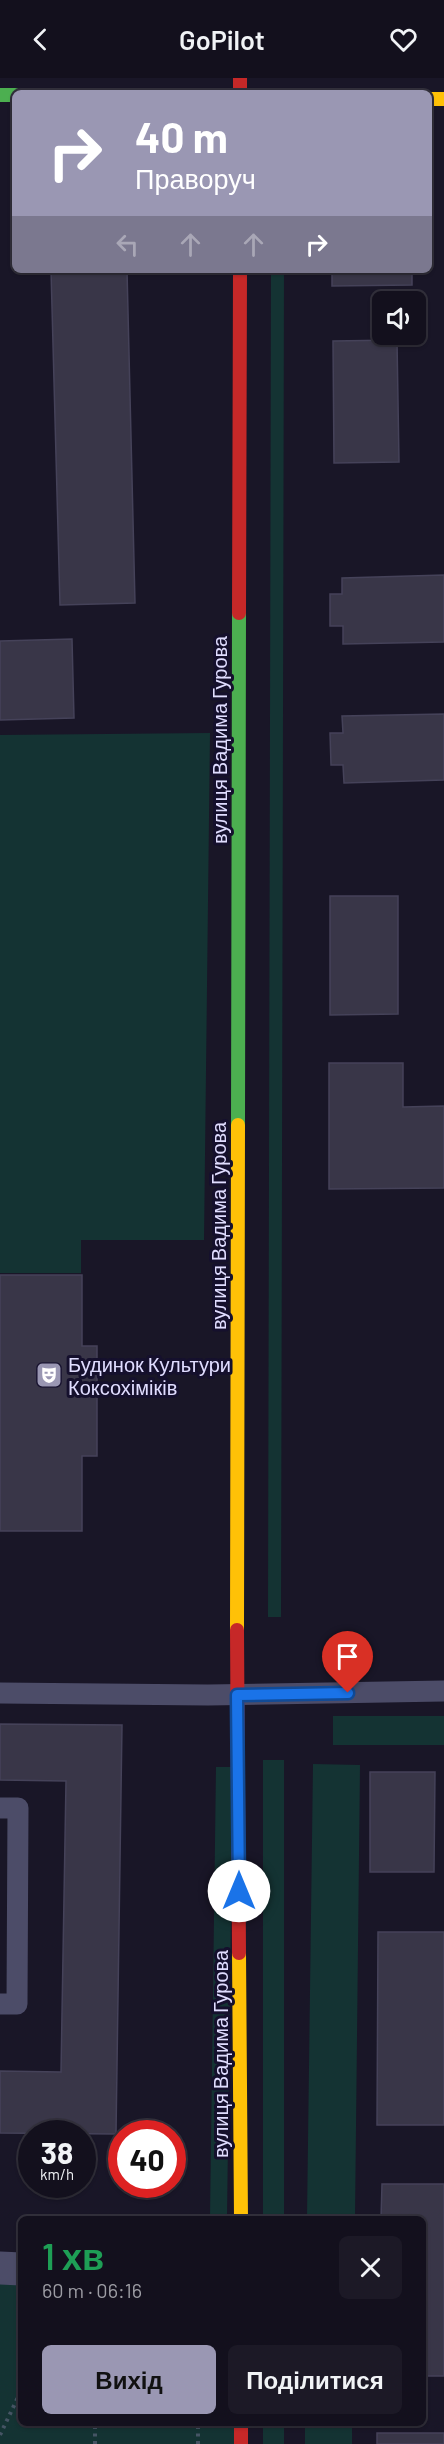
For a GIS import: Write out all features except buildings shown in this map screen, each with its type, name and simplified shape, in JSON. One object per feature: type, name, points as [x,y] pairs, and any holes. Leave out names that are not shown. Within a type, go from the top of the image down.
[{"type":"street","name":"вулиця Вадима Гурова","points":[[240,273],[237,1695],[241,2216]]},
{"type":"street","points":[[0,2268],[18,2269]]},
{"type":"street","points":[[241,2426],[241,2444]]},
{"type":"lane","points":[[0,1694],[237,1695],[444,1691]]},
{"type":"lane","points":[[0,1808],[18,1808],[18,1831],[17,2004],[0,2004]]},
{"type":"path","points":[[0,2435],[18,2397]]},
{"type":"path","points":[[95,2426],[95,2444]]},
{"type":"path","points":[[198,2426],[198,2444]]},
{"type":"green space","points":[[271,273],[284,273],[281,1617],[268,1617]]},
{"type":"green space","points":[[210,733],[204,1240],[81,1240],[81,1273],[0,1273],[0,735]]},
{"type":"green space","points":[[333,1716],[444,1716],[444,1745],[333,1745]]},
{"type":"green space","points":[[263,1760],[284,1760],[284,2216],[263,2216]]},
{"type":"green space","points":[[313,1764],[360,1765],[355,2216],[307,2216]]},
{"type":"green space","points":[[216,1767],[233,1767],[227,2216],[210,2216]]},
{"type":"green space","points":[[0,2269],[18,2269],[18,2426],[241,2426],[241,2444],[0,2444]]},
{"type":"green space","points":[[263,2426],[284,2426],[284,2444],[263,2444]]},
{"type":"green space","points":[[305,2426],[352,2426],[352,2444],[305,2444]]},
{"type":"traffic: fast","points":[[0,95],[12,95]]},
{"type":"traffic: fast","points":[[238,1125],[239,613]]},
{"type":"traffic: slow","points":[[432,99],[444,99]]},
{"type":"traffic: slow","points":[[237,1630],[238,1125]]},
{"type":"traffic: slow","points":[[239,1953],[241,2216]]},
{"type":"traffic: jam","points":[[240,78],[240,90]]},
{"type":"traffic: jam","points":[[239,613],[240,273]]},
{"type":"traffic: jam","points":[[237,1630],[239,1953]]},
{"type":"traffic: jam","points":[[241,2426],[241,2444]]},
{"type":"place","name":"Будинок Культури Коксохіміків","points":[[49,1375]]},
{"type":"route","points":[[239,1891],[237,1695],[348,1693]]}]
